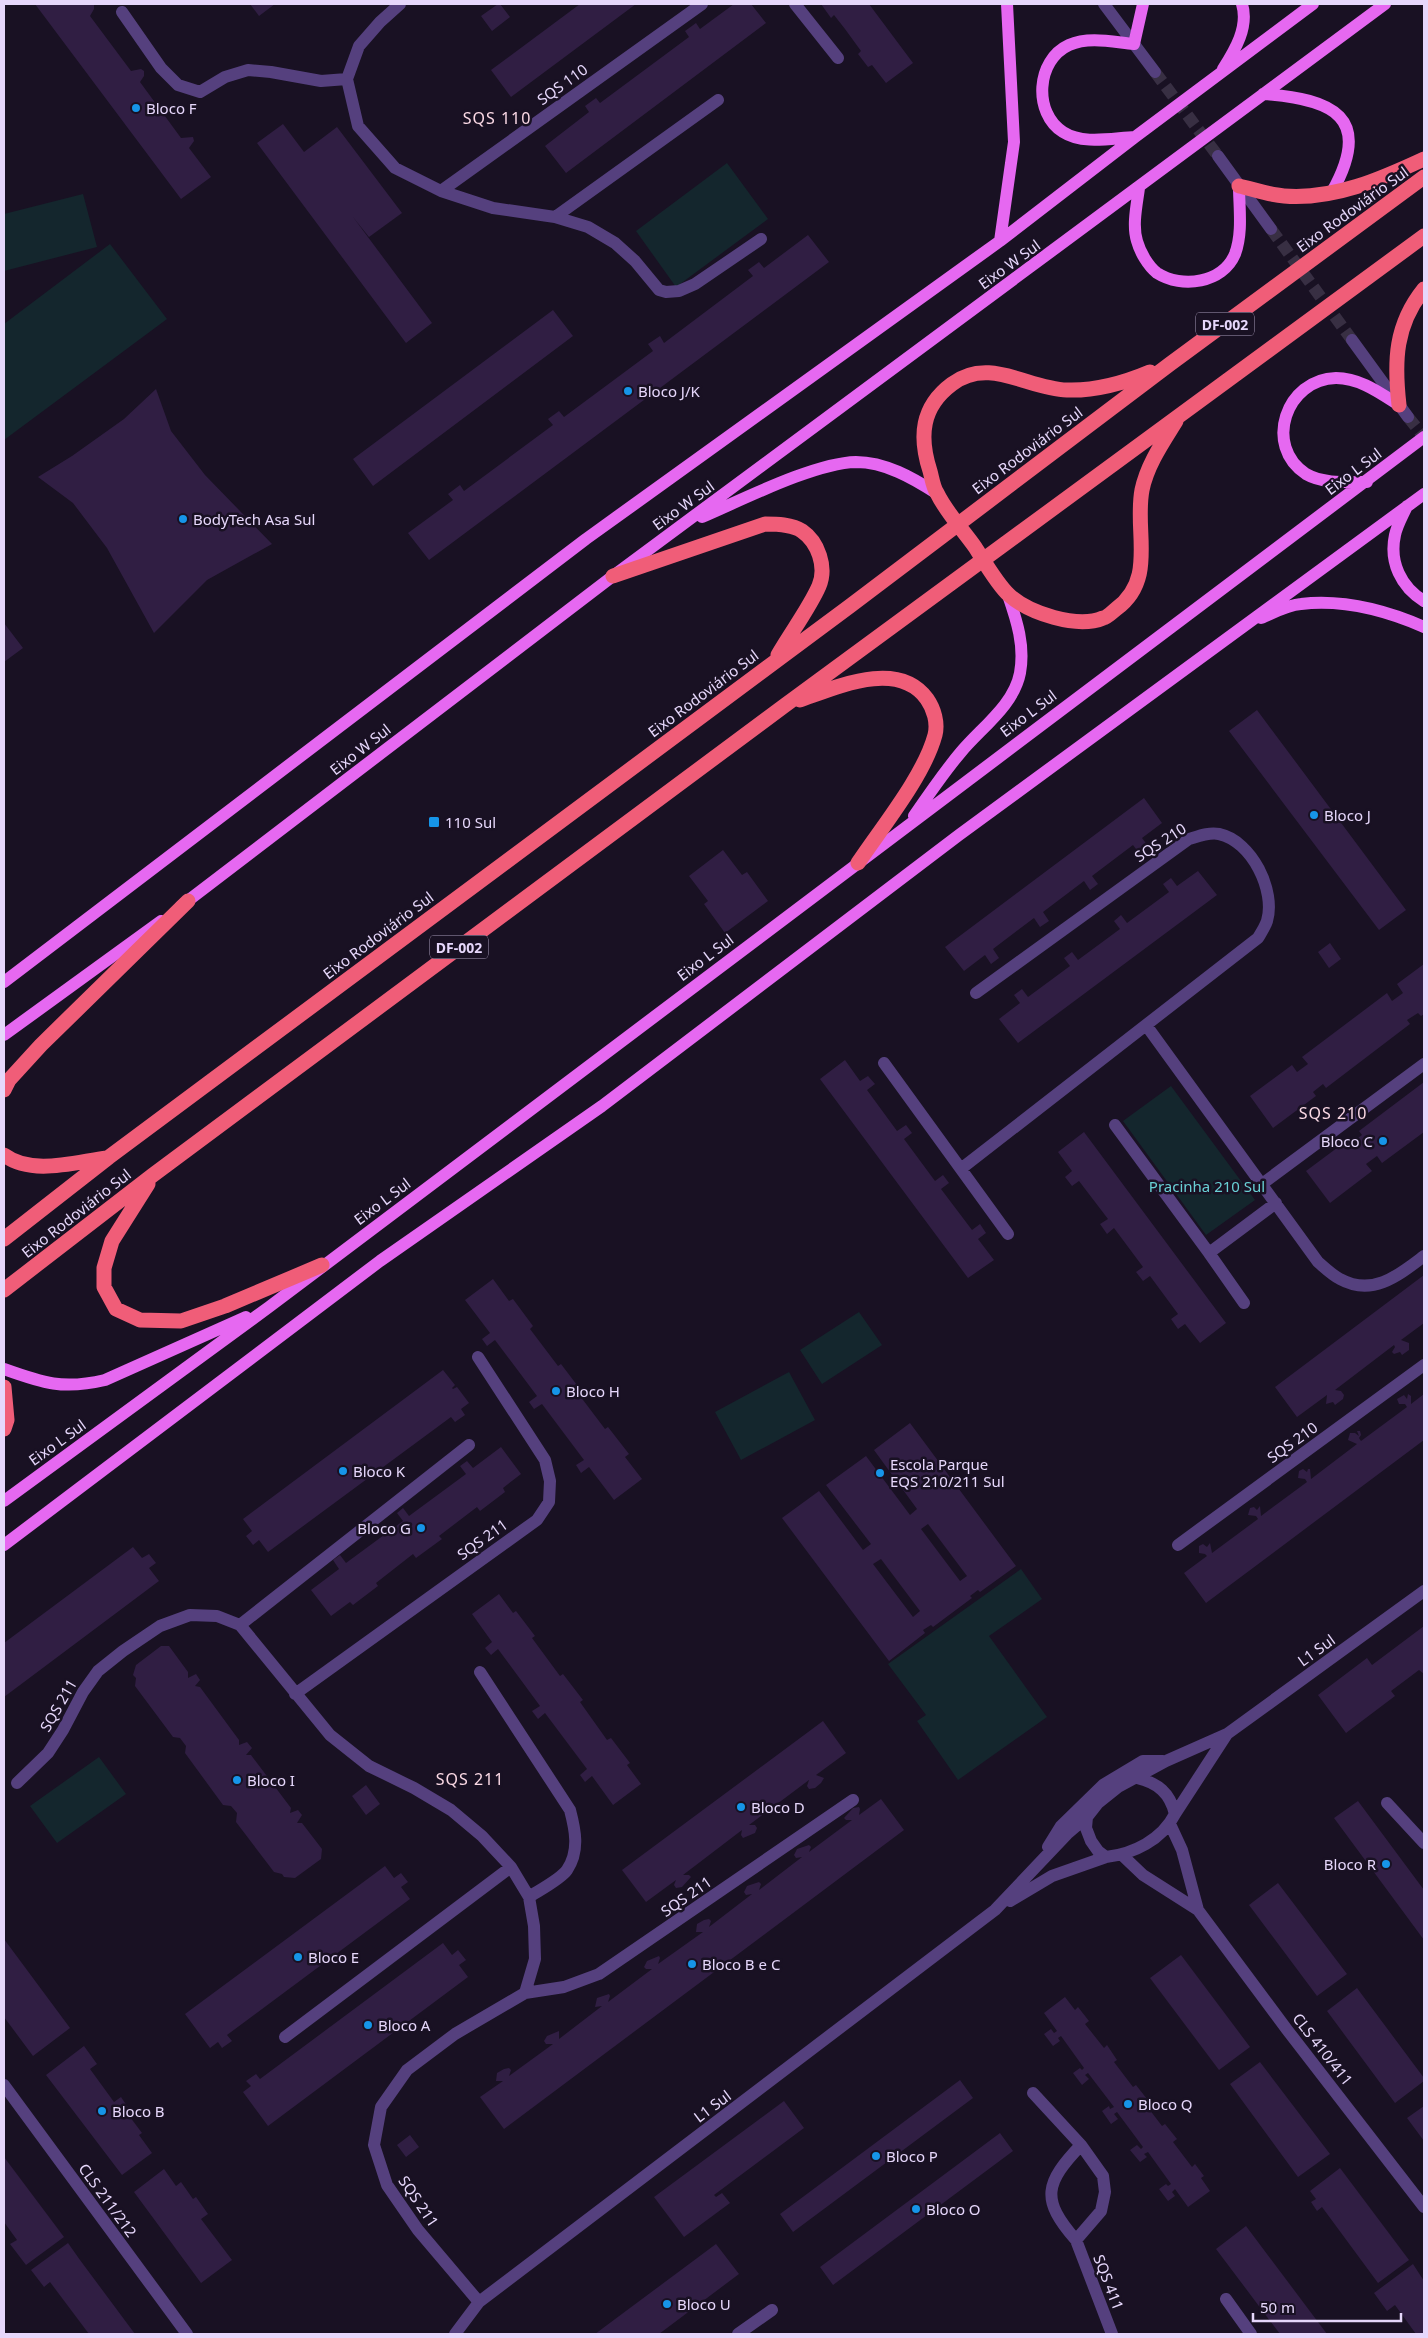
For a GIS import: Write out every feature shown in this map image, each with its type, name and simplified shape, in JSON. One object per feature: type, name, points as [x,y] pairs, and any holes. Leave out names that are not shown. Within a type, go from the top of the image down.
[{"type":"highway","points":[[1239,186],[1282,196],[1310,196],[1380,180],[1424,159]]},
{"type":"highway","name":"Eixo Rodoviário Sul","points":[[4,1239],[109,1157],[850,606],[1170,364],[1424,178]]},
{"type":"highway","name":"Eixo Rodoviário Sul","points":[[4,1290],[153,1175],[784,706],[1051,512],[1180,414],[1424,236]]},
{"type":"highway","points":[[1399,405],[1395,368],[1400,333],[1424,290]]},
{"type":"highway","points":[[1170,364],[1132,380],[1095,389],[1066,390],[1040,387],[1017,377],[996,373],[974,374],[954,383],[937,396],[926,416],[923,439],[926,459],[936,493],[1008,595],[1052,618],[1076,622],[1103,618],[1126,602],[1140,576],[1142,545],[1139,513],[1142,488],[1153,460],[1180,414]]},
{"type":"highway","points":[[614,576],[765,524],[783,524],[801,530],[814,542],[821,561],[820,584],[773,662]]},
{"type":"highway","points":[[784,706],[858,680],[895,679],[921,690],[934,708],[935,733],[926,758],[858,863]]},
{"type":"highway","points":[[4,1090],[9,1080],[41,1045],[188,901]]},
{"type":"highway","points":[[4,1155],[27,1166],[56,1165],[109,1157]]},
{"type":"highway","points":[[153,1175],[112,1242],[104,1268],[104,1287],[116,1309],[140,1320],[181,1321],[225,1306],[322,1265]]},
{"type":"highway","points":[[4,1387],[6,1420],[4,1429]]},
{"type":"main road","points":[[1000,241],[1014,142],[1006,4]]},
{"type":"main road","points":[[1135,136],[1088,140],[1063,133],[1048,118],[1041,99],[1044,76],[1053,59],[1068,46],[1091,40],[1134,44],[1143,4]]},
{"type":"main road","points":[[1220,74],[1236,47],[1243,28],[1244,10],[1242,4]]},
{"type":"main road","name":"Eixo W Sul","points":[[4,982],[586,538],[1000,241],[1135,136],[1313,4]]},
{"type":"main road","name":"Eixo W Sul","points":[[4,1035],[188,901],[614,576],[1385,4]]},
{"type":"main road","points":[[1263,94],[1293,96],[1316,101],[1336,113],[1347,128],[1350,149],[1345,170],[1332,192]]},
{"type":"main road","points":[[1139,188],[1136,240],[1144,258],[1157,272],[1180,281],[1203,281],[1223,272],[1235,254],[1240,232],[1239,186]]},
{"type":"main road","points":[[1367,482],[1332,481],[1308,475],[1292,461],[1289,455],[1284,442],[1285,418],[1295,397],[1312,382],[1337,378],[1367,385],[1399,405]]},
{"type":"main road","name":"Eixo L Sul","points":[[4,1501],[269,1307],[322,1265],[1367,482],[1424,437]]},
{"type":"main road","points":[[684,525],[827,467],[856,462],[880,466],[903,474],[936,493]]},
{"type":"main road","points":[[4,1545],[380,1262],[602,1106],[959,834],[1424,494]]},
{"type":"main road","points":[[1406,506],[1395,535],[1394,558],[1400,578],[1412,594],[1424,601]]},
{"type":"main road","points":[[908,825],[955,759],[1009,699],[1020,674],[1022,648],[1018,623],[1008,595]]},
{"type":"main road","points":[[1246,623],[1299,604],[1342,602],[1393,614],[1424,627]]},
{"type":"main road","points":[[4,1046],[33,1013]]},
{"type":"main road","points":[[4,1369],[56,1385],[81,1386],[105,1380],[269,1307]]},
{"type":"street","points":[[400,4],[380,22],[359,46],[347,78],[358,126],[395,168],[441,191],[493,208],[555,217],[588,226],[615,243],[635,261],[659,290],[666,292],[679,291],[695,284],[761,239]]},
{"type":"street","name":"SQS 110","points":[[441,191],[702,4]]},
{"type":"street","points":[[795,4],[838,58]]},
{"type":"street","points":[[1104,4],[1155,72]]},
{"type":"street","points":[[122,12],[160,68],[178,85],[200,92],[225,77],[248,70],[321,81],[347,78]]},
{"type":"street","points":[[555,217],[718,100]]},
{"type":"street","points":[[1218,156],[1270,230]]},
{"type":"street","points":[[1352,340],[1408,417]]},
{"type":"street","name":"SQS 210","points":[[962,1168],[1258,938],[1267,922],[1269,903],[1265,884],[1249,854],[1235,841],[1219,834],[1204,834],[1189,839],[976,993]]},
{"type":"street","points":[[1146,1025],[1318,1262],[1339,1279],[1360,1286],[1378,1285],[1397,1277],[1424,1256]]},
{"type":"street","points":[[884,1063],[962,1168],[1008,1234]]},
{"type":"street","points":[[1262,1184],[1424,1064]]},
{"type":"street","points":[[1115,1125],[1244,1303]]},
{"type":"street","points":[[1209,1253],[1276,1202]]},
{"type":"street","name":"SQS 211","points":[[295,1694],[537,1520],[548,1502],[550,1482],[545,1460],[478,1357]]},
{"type":"street","name":"SQS 210","points":[[1178,1545],[1424,1365]]},
{"type":"street","points":[[469,1445],[240,1624],[330,1735],[369,1766],[414,1788],[451,1810],[482,1836],[511,1867],[529,1897],[534,1926],[535,1958],[525,1993]]},
{"type":"street","name":"L1 Sul","points":[[1137,1778],[1166,1761],[1228,1734],[1424,1591]]},
{"type":"street","name":"SQS 211","points":[[17,1783],[48,1753],[63,1730],[83,1692],[98,1671],[123,1651],[160,1626],[190,1615],[217,1616],[240,1624]]},
{"type":"street","points":[[480,1672],[570,1810],[576,1832],[575,1851],[567,1871],[529,1897]]},
{"type":"street","name":"L1 Sul","points":[[1173,1819],[1228,1734]]},
{"type":"street","points":[[1031,1874],[1061,1826],[1103,1785],[1142,1761],[1166,1761]]},
{"type":"street","points":[[1137,1778],[1152,1781],[1163,1790],[1172,1801],[1173,1819],[1153,1839],[1122,1855],[1106,1857],[1098,1852],[1090,1841],[1086,1828],[1087,1817],[1098,1803],[1118,1787],[1137,1778]]},
{"type":"street","name":"SQS 211","points":[[479,2302],[418,2230],[386,2185],[374,2145],[382,2107],[406,2070],[455,2034],[525,1993],[564,1987],[599,1974],[853,1800]]},
{"type":"street","points":[[1387,1803],[1424,1843]]},
{"type":"street","name":"L1 Sul","points":[[995,1910],[1067,1834],[1087,1817]]},
{"type":"street","name":"CLS 410/411","points":[[1173,1819],[1198,1910]]},
{"type":"street","name":"CLS 410/411","points":[[1122,1855],[1143,1875],[1198,1910],[1288,2031],[1424,2207]]},
{"type":"street","name":"L1 Sul","points":[[455,2334],[479,2302],[995,1910],[1052,1876],[1106,1857]]},
{"type":"street","points":[[285,2037],[511,1867]]},
{"type":"street","name":"CLS 211/212","points":[[4,2085],[187,2334]]},
{"type":"street","points":[[1034,2093],[1081,2145],[1103,2176],[1105,2192],[1101,2211],[1076,2240]]},
{"type":"street","name":"SQS 411","points":[[1081,2145],[1063,2164],[1052,2185],[1052,2204],[1058,2221],[1076,2240],[1112,2334]]},
{"type":"street","points":[[1226,2299],[1251,2334]]},
{"type":"street","points":[[738,2334],[772,2310]]},
{"type":"green space","points":[[727,163],[768,219],[676,287],[636,231]]},
{"type":"green space","points":[[83,194],[97,247],[4,271],[4,214]]},
{"type":"green space","points":[[110,244],[167,319],[4,440],[4,324]]},
{"type":"green space","name":"Pracinha 210 Sul","points":[[1171,1086],[1255,1200],[1206,1235],[1123,1121]]},
{"type":"green space","points":[[859,1312],[882,1345],[822,1384],[800,1350]]},
{"type":"green space","points":[[789,1372],[815,1420],[741,1460],[715,1412]]},
{"type":"green space","points":[[1021,1569],[1042,1599],[989,1636],[1047,1717],[958,1780],[917,1721],[926,1715],[888,1664]]},
{"type":"green space","points":[[99,1757],[126,1794],[57,1843],[30,1806]]},
{"type":"building","name":"Bloco F","points":[[35,4],[94,4],[94,9],[90,16],[131,71],[141,69],[144,71],[144,76],[140,82],[181,138],[193,137],[194,141],[189,148],[211,177],[181,199]]},
{"type":"building","points":[[250,4],[275,4],[259,16]]},
{"type":"building","points":[[498,4],[510,17],[492,31],[481,16]]},
{"type":"building","points":[[580,4],[636,4],[511,97],[491,70]]},
{"type":"building","points":[[734,4],[751,4],[766,23],[566,173],[545,146],[589,112],[585,106],[596,98],[600,103],[689,37],[685,31],[696,23],[700,29]]},
{"type":"building","points":[[821,4],[869,4],[913,63],[886,83],[872,65],[868,67],[858,54],[861,51],[845,29],[834,15],[831,18]]},
{"type":"building","points":[[283,124],[304,152],[337,127],[402,213],[369,237],[353,217],[432,323],[406,343],[257,143]]},
{"type":"building","name":"Bloco J/K","points":[[808,235],[829,262],[429,560],[408,533],[453,500],[448,494],[460,485],[464,491],[553,425],[548,419],[559,411],[564,417],[653,351],[648,344],[660,336],[664,343],[753,276],[748,270],[759,262],[764,268]]},
{"type":"building","points":[[553,310],[573,336],[373,486],[353,459]]},
{"type":"building","points":[[156,389],[171,431],[205,475],[272,544],[207,580],[154,633],[107,548],[73,503],[38,477],[72,456],[124,419]]},
{"type":"building","points":[[4,623],[23,648],[4,662]]},
{"type":"building","name":"Bloco J","points":[[1257,710],[1406,910],[1379,930],[1229,731]]},
{"type":"building","points":[[1144,798],[1162,823],[1142,838],[1148,846],[1139,853],[1133,845],[1092,876],[1098,884],[1090,890],[1084,881],[1043,912],[1049,921],[1040,927],[1034,918],[993,949],[999,958],[991,964],[985,955],[964,971],[945,947]]},
{"type":"building","points":[[723,850],[742,875],[747,872],[768,901],[725,933],[704,904],[708,901],[689,876]]},
{"type":"building","points":[[1198,871],[1217,895],[1018,1043],[999,1019],[1020,1003],[1014,995],[1022,989],[1028,997],[1070,966],[1064,958],[1072,952],[1078,960],[1120,929],[1114,921],[1121,915],[1127,923],[1169,892],[1163,884],[1171,878],[1177,886]]},
{"type":"building","points":[[1330,943],[1341,959],[1329,968],[1318,952]]},
{"type":"building","points":[[1424,964],[1424,1014],[1421,1016],[1418,1013],[1407,1020],[1410,1024],[1326,1088],[1323,1084],[1313,1092],[1316,1096],[1273,1128],[1250,1096],[1292,1065],[1297,1072],[1308,1064],[1302,1057],[1387,993],[1392,1001],[1403,993],[1397,984]]},
{"type":"building","points":[[845,1060],[860,1081],[868,1076],[875,1084],[867,1090],[897,1131],[906,1125],[912,1133],[904,1139],[935,1181],[943,1175],[949,1183],[941,1189],[972,1230],[980,1224],[986,1233],[978,1239],[994,1260],[968,1278],[820,1079]]},
{"type":"building","name":"Bloco C","points":[[1424,1082],[1424,1132],[1382,1163],[1377,1156],[1366,1164],[1372,1171],[1330,1203],[1306,1171],[1349,1139],[1351,1143],[1362,1135],[1359,1131]]},
{"type":"building","points":[[1084,1132],[1226,1323],[1200,1343],[1185,1324],[1178,1329],[1171,1319],[1178,1314],[1150,1276],[1143,1281],[1136,1272],[1143,1267],[1114,1228],[1107,1234],[1100,1224],[1108,1219],[1079,1181],[1072,1186],[1065,1177],[1072,1171],[1058,1152]]},
{"type":"building","points":[[1424,1275],[1424,1323],[1401,1340],[1409,1343],[1409,1350],[1402,1355],[1400,1352],[1394,1354],[1392,1352],[1395,1347],[1394,1345],[1335,1390],[1341,1391],[1344,1395],[1343,1399],[1335,1405],[1333,1402],[1326,1404],[1327,1395],[1297,1417],[1275,1387]]},
{"type":"building","name":"Bloco H","points":[[493,1279],[509,1301],[513,1299],[533,1326],[530,1329],[558,1366],[561,1364],[580,1389],[577,1392],[605,1429],[608,1427],[629,1454],[625,1457],[642,1479],[614,1500],[589,1467],[581,1473],[576,1465],[584,1460],[542,1404],[534,1409],[529,1402],[537,1396],[495,1340],[487,1346],[482,1339],[490,1333],[465,1300]]},
{"type":"building","name":"Bloco K","points":[[443,1370],[455,1385],[452,1388],[457,1387],[469,1403],[461,1409],[465,1415],[455,1422],[451,1417],[268,1552],[259,1540],[253,1545],[246,1536],[252,1531],[243,1519]]},
{"type":"building","points":[[1408,1394],[1411,1396],[1411,1404],[1424,1394],[1424,1440],[1206,1603],[1184,1573],[1207,1556],[1199,1553],[1199,1546],[1203,1544],[1207,1547],[1210,1543],[1212,1553],[1258,1519],[1256,1516],[1248,1515],[1250,1508],[1254,1507],[1257,1510],[1260,1506],[1261,1516],[1307,1482],[1305,1479],[1298,1478],[1299,1471],[1303,1469],[1307,1472],[1310,1469],[1311,1479],[1357,1444],[1348,1440],[1350,1433],[1355,1433],[1359,1436],[1357,1431],[1360,1431],[1361,1435],[1359,1438],[1361,1441],[1407,1407],[1405,1404],[1399,1404],[1397,1399],[1404,1395],[1407,1399]]},
{"type":"building","name":"Escola Parque EQS 210/211 Sul","points":[[910,1423],[1016,1566],[980,1592],[978,1590],[970,1596],[972,1598],[933,1627],[931,1625],[923,1630],[925,1633],[889,1661],[782,1518],[819,1491],[863,1550],[871,1544],[826,1485],[866,1456],[910,1515],[917,1509],[874,1450]],"holes":[[[928,1524],[967,1576],[960,1581],[921,1529]],[[881,1559],[920,1611],[913,1617],[873,1564]]]},
{"type":"building","name":"Bloco G","points":[[501,1447],[521,1474],[503,1488],[505,1492],[480,1511],[477,1507],[439,1536],[442,1539],[416,1558],[413,1554],[376,1583],[378,1586],[353,1605],[350,1602],[331,1616],[311,1590],[339,1569],[333,1560],[340,1555],[346,1563],[403,1521],[397,1513],[403,1508],[409,1516],[466,1474],[460,1466],[467,1461],[473,1468]]},
{"type":"building","points":[[133,1547],[142,1558],[149,1554],[156,1563],[149,1568],[159,1581],[4,1697],[4,1643]]},
{"type":"building","points":[[499,1594],[513,1613],[516,1611],[535,1636],[532,1638],[560,1676],[563,1674],[583,1700],[580,1702],[607,1740],[611,1738],[630,1763],[627,1765],[641,1784],[613,1805],[592,1776],[585,1782],[580,1775],[587,1769],[545,1713],[538,1719],[532,1711],[540,1706],[498,1649],[491,1655],[485,1648],[492,1642],[472,1614]]},
{"type":"building","points":[[1424,1626],[1424,1674],[1419,1670],[1391,1691],[1395,1696],[1346,1733],[1318,1695],[1367,1658],[1372,1665]]},
{"type":"building","name":"Bloco I","points":[[161,1646],[169,1646],[188,1672],[188,1678],[196,1674],[200,1680],[195,1686],[200,1687],[239,1740],[239,1745],[247,1742],[252,1748],[246,1755],[251,1755],[291,1808],[290,1813],[298,1810],[302,1815],[297,1823],[302,1823],[322,1849],[321,1859],[295,1878],[284,1877],[282,1874],[274,1872],[236,1822],[237,1813],[231,1806],[223,1805],[185,1753],[186,1746],[180,1738],[173,1737],[135,1686],[136,1678],[133,1675],[136,1665]]},
{"type":"building","name":"Bloco D","points":[[823,1721],[846,1753],[816,1775],[824,1778],[821,1783],[815,1788],[809,1789],[807,1786],[809,1780],[749,1825],[755,1825],[757,1828],[755,1833],[743,1838],[741,1835],[742,1830],[683,1875],[691,1877],[682,1887],[676,1888],[674,1885],[676,1880],[646,1902],[622,1870]]},
{"type":"building","points":[[366,1785],[380,1804],[366,1815],[352,1796]]},
{"type":"building","name":"Bloco B e C","points":[[881,1799],[904,1830],[504,2129],[480,2097],[503,2081],[496,2081],[497,2073],[509,2068],[511,2070],[509,2076],[553,2044],[546,2044],[544,2041],[547,2036],[559,2031],[559,2039],[602,2006],[595,2007],[597,1998],[609,1994],[608,2002],[652,1969],[644,1967],[647,1961],[659,1956],[658,1964],[703,1932],[696,1932],[697,1924],[709,1919],[711,1921],[709,1927],[752,1894],[746,1895],[744,1892],[747,1886],[759,1882],[761,1884],[759,1890],[802,1857],[796,1858],[794,1855],[797,1849],[809,1845],[811,1847],[809,1852],[852,1820],[844,1818],[853,1808],[859,1807],[859,1815]]},
{"type":"building","name":"Bloco R","points":[[1358,1801],[1424,1890],[1424,1940],[1334,1818]]},
{"type":"building","name":"Bloco E","points":[[385,1866],[394,1878],[401,1873],[408,1882],[401,1887],[410,1899],[227,2035],[232,2041],[222,2048],[218,2042],[210,2048],[185,2014]]},
{"type":"building","points":[[1278,1883],[1347,1974],[1317,1996],[1249,1905]]},
{"type":"building","points":[[4,1939],[70,2028],[33,2056],[4,2017]]},
{"type":"building","name":"Bloco A","points":[[443,1943],[452,1955],[458,1950],[466,1960],[459,1965],[468,1977],[268,2126],[243,2092],[251,2086],[246,2081],[256,2074],[260,2079]]},
{"type":"building","points":[[1181,1955],[1250,2047],[1219,2070],[1150,1978]]},
{"type":"building","points":[[1357,1988],[1424,2078],[1424,2081],[1395,2103],[1327,2011]]},
{"type":"building","name":"Bloco Q","points":[[1065,1997],[1075,2010],[1078,2007],[1089,2021],[1085,2024],[1104,2048],[1107,2045],[1117,2060],[1114,2062],[1133,2087],[1136,2085],[1147,2099],[1143,2101],[1162,2126],[1165,2124],[1177,2139],[1173,2142],[1192,2167],[1195,2164],[1204,2176],[1201,2178],[1210,2191],[1188,2207],[1175,2189],[1172,2192],[1175,2196],[1168,2201],[1159,2189],[1166,2184],[1168,2186],[1171,2184],[1148,2152],[1144,2154],[1147,2157],[1140,2162],[1130,2150],[1137,2145],[1141,2149],[1143,2147],[1117,2112],[1114,2114],[1118,2119],[1111,2124],[1102,2111],[1109,2106],[1110,2109],[1114,2107],[1088,2073],[1085,2075],[1089,2079],[1082,2085],[1073,2073],[1080,2068],[1082,2070],[1084,2068],[1061,2036],[1058,2038],[1060,2041],[1053,2046],[1044,2034],[1051,2029],[1054,2033],[1057,2031],[1044,2013]]},
{"type":"building","name":"Bloco B","points":[[84,2046],[97,2064],[90,2069],[114,2102],[121,2097],[133,2115],[130,2117],[142,2133],[139,2135],[152,2153],[122,2175],[46,2075]]},
{"type":"building","points":[[1260,2062],[1330,2154],[1298,2177],[1230,2084]]},
{"type":"building","name":"Bloco P","points":[[960,2080],[973,2098],[793,2232],[780,2214]]},
{"type":"building","points":[[784,2101],[804,2128],[714,2195],[716,2197],[722,2193],[730,2203],[684,2237],[654,2197]]},
{"type":"building","points":[[1424,2106],[1424,2141],[1407,2118]]},
{"type":"building","name":"Bloco O","points":[[1000,2133],[1013,2151],[833,2285],[820,2267]]},
{"type":"building","points":[[410,2135],[419,2147],[406,2157],[397,2145]]},
{"type":"building","points":[[4,2157],[64,2237],[26,2265],[10,2244],[17,2240],[4,2222]]},
{"type":"building","points":[[1340,2168],[1409,2260],[1378,2283],[1322,2207],[1317,2211],[1311,2202],[1316,2199],[1310,2191]]},
{"type":"building","points":[[164,2169],[176,2186],[181,2182],[193,2199],[196,2197],[208,2214],[201,2219],[232,2260],[201,2283],[134,2192]]},
{"type":"building","points":[[1246,2226],[1327,2334],[1280,2334],[1216,2249]]},
{"type":"building","points":[[68,2243],[135,2334],[89,2334],[50,2282],[44,2287],[31,2270]]},
{"type":"building","name":"Bloco U","points":[[716,2244],[739,2274],[659,2334],[595,2334]]},
{"type":"building","points":[[1413,2264],[1424,2281],[1424,2334],[1416,2334],[1395,2305],[1387,2311],[1374,2293]]},
{"type":"tunnel","points":[[1155,72],[1218,156]]},
{"type":"tunnel","points":[[1271,229],[1352,340]]},
{"type":"tunnel","points":[[1408,417],[1424,437]]},
{"type":"place","name":"Bloco F","points":[[136,108]]},
{"type":"place","name":"Bloco J/K","points":[[628,391]]},
{"type":"place","name":"BodyTech Asa Sul","points":[[183,519]]},
{"type":"place","name":"Bloco J","points":[[1314,815]]},
{"type":"place","name":"110 Sul","points":[[434,822]]},
{"type":"place","name":"Bloco C","points":[[1383,1141]]},
{"type":"place","name":"Bloco H","points":[[556,1391]]},
{"type":"place","name":"Bloco K","points":[[343,1471]]},
{"type":"place","name":"Escola Parque EQS 210/211 Sul","points":[[880,1473]]},
{"type":"place","name":"Bloco G","points":[[421,1528]]},
{"type":"place","name":"Bloco I","points":[[237,1780]]},
{"type":"place","name":"Bloco D","points":[[741,1807]]},
{"type":"place","name":"Bloco R","points":[[1386,1864]]},
{"type":"place","name":"Bloco E","points":[[298,1957]]},
{"type":"place","name":"Bloco B e C","points":[[692,1964]]},
{"type":"place","name":"Bloco A","points":[[368,2025]]},
{"type":"place","name":"Bloco Q","points":[[1128,2104]]},
{"type":"place","name":"Bloco B","points":[[102,2111]]},
{"type":"place","name":"Bloco P","points":[[876,2156]]},
{"type":"place","name":"Bloco O","points":[[916,2209]]},
{"type":"place","name":"Bloco U","points":[[667,2304]]},
{"type":"district","name":"SQS 110","points":[[497,118]]},
{"type":"district","name":"SQS 210","points":[[1333,1113]]},
{"type":"district","name":"SQS 211","points":[[470,1779]]}]
